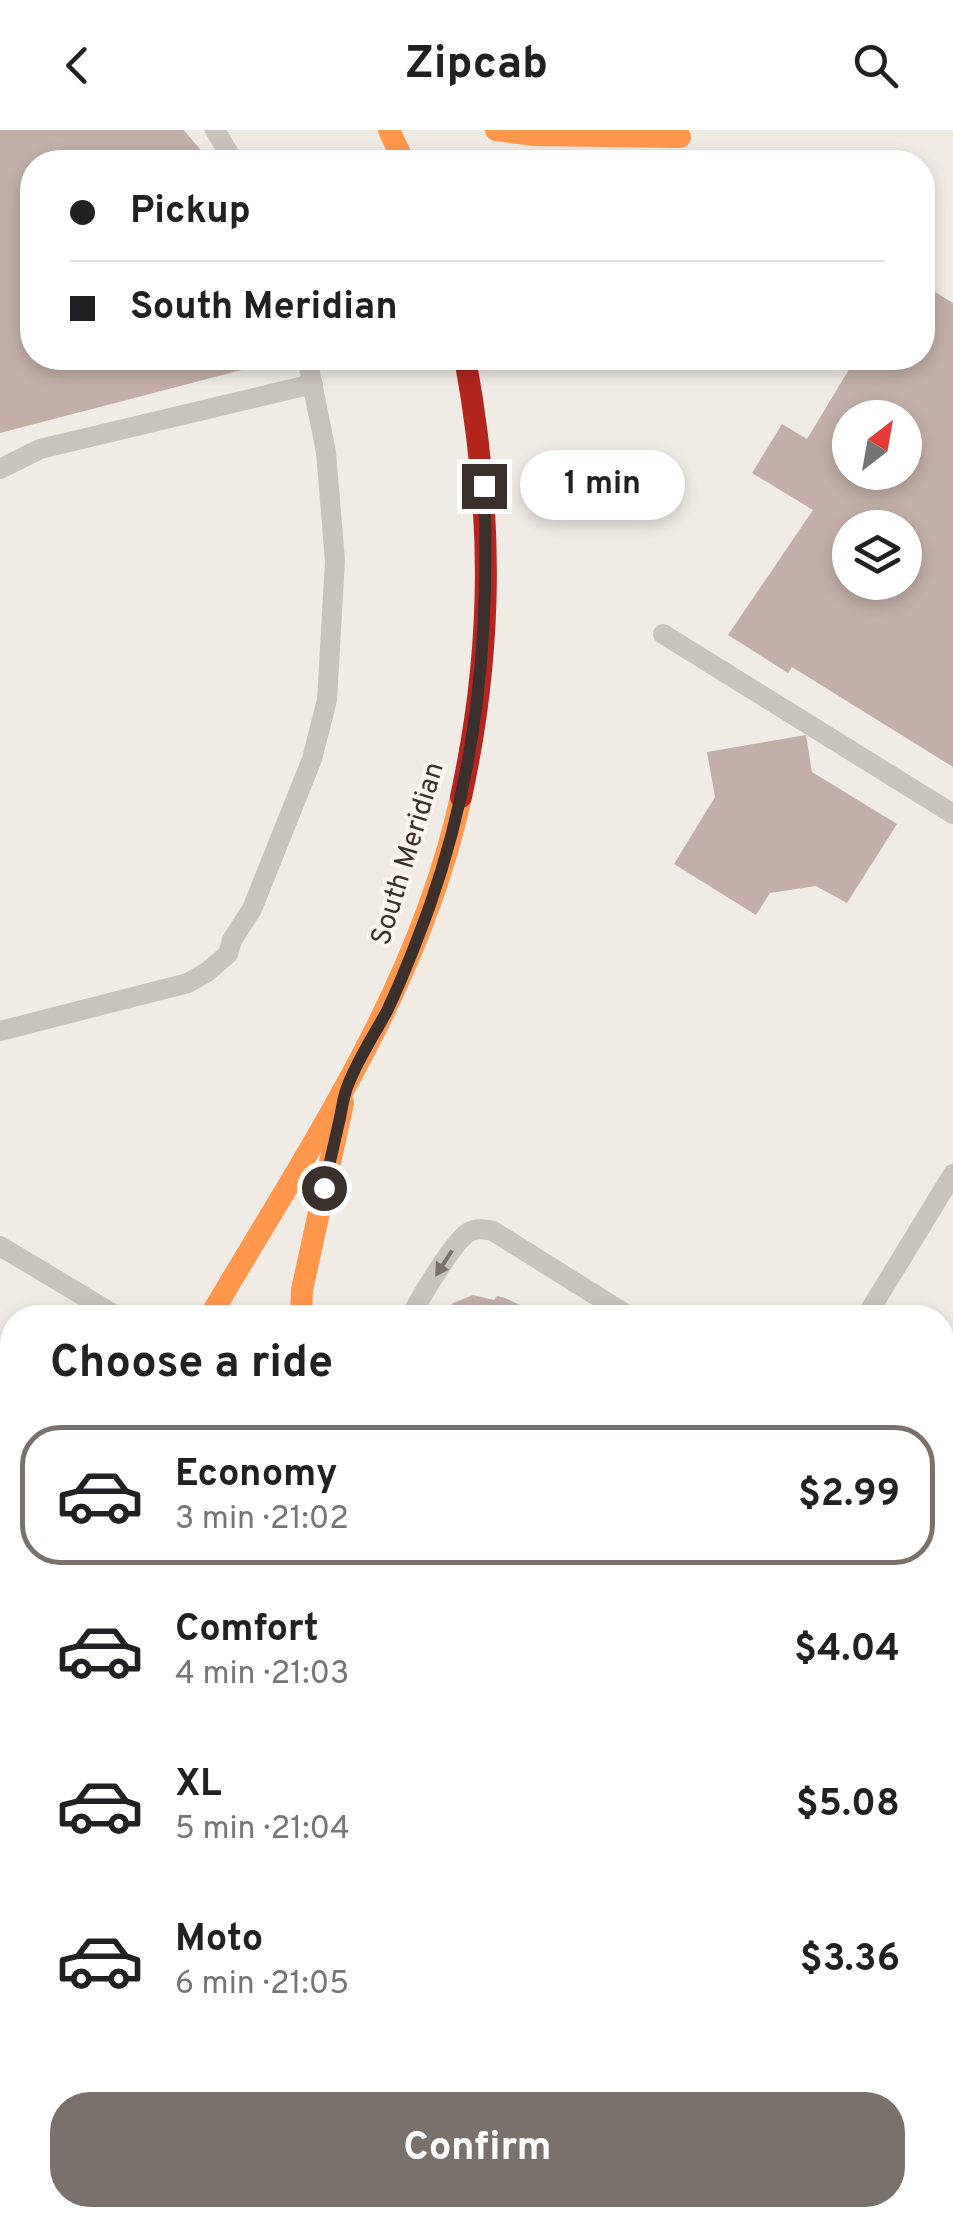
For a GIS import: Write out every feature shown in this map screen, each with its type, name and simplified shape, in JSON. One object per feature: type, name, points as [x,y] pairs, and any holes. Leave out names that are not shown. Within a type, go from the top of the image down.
[{"type":"main road","points":[[496,130],[680,138]]},
{"type":"main road","points":[[643,150],[705,130]]},
{"type":"main road","points":[[663,150],[680,138]]},
{"type":"main road","name":"South Meridian","points":[[216,1305],[347,1086],[388,1009],[441,871],[471,748],[485,623],[484,486],[467,370]]},
{"type":"main road","points":[[484,486],[495,409]]},
{"type":"main road","points":[[301,1305],[347,1086]]},
{"type":"lane","points":[[0,1031],[188,983],[228,954],[232,940],[252,909],[312,759],[326,700],[335,561],[326,452],[309,370]]},
{"type":"lane","points":[[0,469],[40,449],[312,384]]},
{"type":"lane","points":[[663,634],[953,814]]},
{"type":"lane","points":[[873,1305],[953,1174]]},
{"type":"lane","points":[[418,1305],[462,1237],[476,1230],[493,1230],[611,1305]]},
{"type":"lane","points":[[0,1246],[98,1305]]},
{"type":"building","points":[[0,130],[184,130],[200,150],[20,150],[20,370],[242,370],[0,433]]},
{"type":"building","points":[[935,292],[953,303],[953,767],[792,667],[788,673],[728,635],[813,510],[752,473],[782,424],[807,439],[849,370],[935,370]]},
{"type":"building","points":[[806,735],[812,772],[897,824],[847,903],[816,886],[770,893],[756,915],[674,864],[715,797],[707,752]]},
{"type":"building","points":[[473,1295],[494,1300],[497,1296],[520,1305],[452,1305]]},
{"type":"traffic: slow","points":[[389,130],[398,150]]},
{"type":"traffic: slow","points":[[496,130],[534,135],[680,137]]},
{"type":"traffic: slow","points":[[217,1305],[321,1130],[389,1002],[442,868],[461,797]]},
{"type":"traffic: slow","points":[[301,1305],[343,1103]]},
{"type":"traffic: jam","points":[[461,797],[479,686],[486,578],[481,469],[467,370]]},
{"type":"route","points":[[324,1188],[347,1086],[388,1009],[412,953],[459,804],[480,691],[487,555],[484,486]]}]
